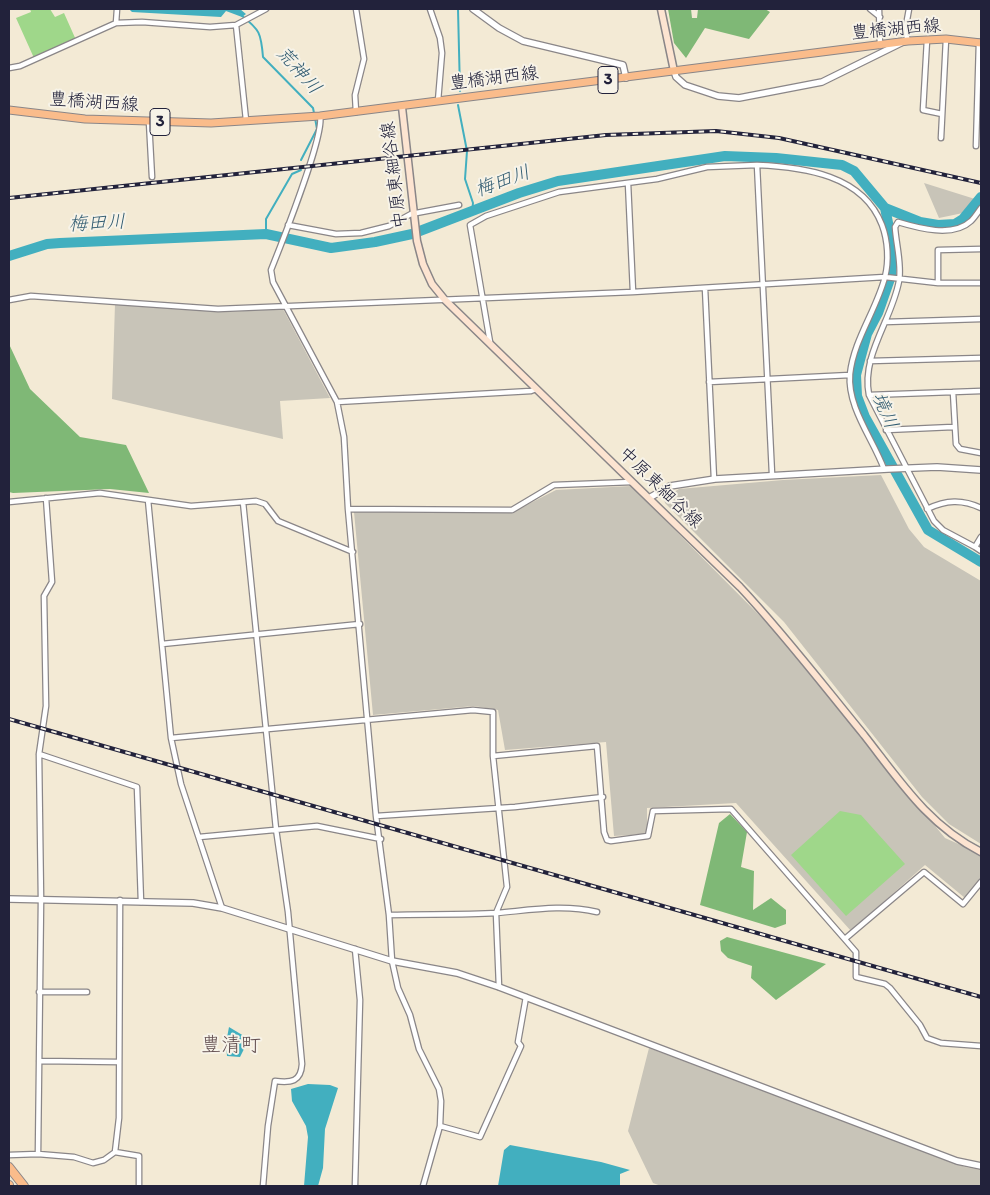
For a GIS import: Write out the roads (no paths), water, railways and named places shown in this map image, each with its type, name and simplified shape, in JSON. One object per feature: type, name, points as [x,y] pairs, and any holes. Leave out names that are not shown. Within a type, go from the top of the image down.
[{"type":"highway","points":[[9,1167],[24,1186]]},
{"type":"main road","points":[[661,9],[674,71]]},
{"type":"main road","name":"豊橋湖西線","points":[[9,110],[85,119],[149,122],[211,123],[316,116],[402,107],[880,46],[906,41],[946,39],[980,43]]},
{"type":"main road","name":"中原東細谷線","points":[[402,107],[417,241],[423,264],[432,284],[445,300],[649,498],[775,624],[930,817],[963,842],[981,852]]},
{"type":"street","points":[[116,23],[117,9]]},
{"type":"street","points":[[9,68],[20,66],[116,23],[236,25],[266,9]]},
{"type":"street","points":[[356,9],[364,59],[354,95],[356,112]]},
{"type":"street","points":[[430,9],[440,38],[442,53],[438,101]]},
{"type":"street","points":[[473,9],[499,28],[523,41],[623,66],[626,78]]},
{"type":"street","points":[[870,9],[880,17]]},
{"type":"street","points":[[879,9],[880,46]]},
{"type":"street","points":[[674,71],[676,77],[685,85],[718,96],[739,98],[822,82],[906,41],[905,31],[909,9]]},
{"type":"street","points":[[236,25],[246,120]]},
{"type":"street","points":[[941,138],[946,39]]},
{"type":"street","points":[[927,40],[923,110],[942,114]]},
{"type":"street","points":[[976,146],[980,43]]},
{"type":"street","points":[[316,116],[322,123],[271,270],[273,282],[337,402],[344,437],[348,509],[360,624],[376,816],[381,839],[392,960],[398,988],[410,1015],[419,1049],[439,1089],[441,1101],[440,1126],[423,1186]]},
{"type":"street","points":[[149,122],[152,177]]},
{"type":"street","points":[[757,165],[772,474]]},
{"type":"street","points":[[490,344],[484,298],[470,225],[486,216],[559,192],[628,183],[707,167],[757,165],[791,168],[831,177],[861,193],[875,211],[884,232],[887,256],[885,278],[859,340],[850,375],[854,403],[886,469]]},
{"type":"street","points":[[628,183],[633,292]]},
{"type":"street","points":[[287,226],[336,234],[362,233],[389,226],[415,215],[460,205]]},
{"type":"street","points":[[981,208],[970,222],[954,229],[919,229],[898,222],[895,227],[899,281],[870,361],[866,380],[869,395],[934,522],[943,530],[981,551]]},
{"type":"street","points":[[938,283],[938,250],[981,250]]},
{"type":"street","points":[[9,300],[31,296],[218,309],[286,308],[885,278],[899,281],[981,283]]},
{"type":"street","points":[[705,288],[714,479]]},
{"type":"street","points":[[885,322],[981,319]]},
{"type":"street","points":[[870,361],[981,358]]},
{"type":"street","points":[[709,382],[850,375]]},
{"type":"street","points":[[337,402],[531,392],[536,389]]},
{"type":"street","points":[[869,395],[981,391]]},
{"type":"street","points":[[953,392],[953,427],[956,444],[960,449],[981,453]]},
{"type":"street","points":[[886,430],[953,427]]},
{"type":"street","points":[[649,498],[670,486],[714,479],[772,474],[886,469],[981,470]]},
{"type":"street","points":[[348,509],[512,510],[554,486],[632,482]]},
{"type":"street","points":[[9,502],[100,493],[191,506],[256,500],[265,504],[278,521],[353,552]]},
{"type":"street","points":[[38,1154],[41,900],[39,754],[46,706],[44,596],[52,582],[46,498]]},
{"type":"street","points":[[148,500],[171,738],[181,784],[222,908]]},
{"type":"street","points":[[928,509],[948,501],[966,502],[981,508]]},
{"type":"street","points":[[244,502],[276,829],[289,929],[301,1074],[296,1081],[289,1083],[275,1081],[268,1126],[263,1186]]},
{"type":"street","points":[[975,548],[981,537]]},
{"type":"street","points":[[162,644],[360,624]]},
{"type":"street","points":[[171,738],[473,710],[493,712],[493,756],[497,808],[507,887],[496,913],[499,987]]},
{"type":"street","points":[[493,756],[597,746],[603,797],[604,832],[607,840],[611,841],[648,836],[653,811],[732,809],[812,904],[846,938],[856,952],[856,977],[885,984],[890,988],[920,1025],[927,1038],[941,1043],[981,1046]]},
{"type":"street","points":[[39,754],[137,787],[141,902]]},
{"type":"street","points":[[376,816],[497,808],[603,797]]},
{"type":"street","points":[[199,837],[317,826],[381,839]]},
{"type":"street","points":[[846,938],[924,872],[963,904],[981,882]]},
{"type":"street","points":[[9,899],[192,903],[222,908],[392,960],[457,973],[499,987],[957,1161],[981,1166]]},
{"type":"street","points":[[9,1155],[38,1154],[74,1157],[93,1162],[110,1157],[115,1152],[119,1118],[120,900]]},
{"type":"street","points":[[389,915],[496,913],[558,907],[576,907],[597,912]]},
{"type":"street","points":[[354,949],[360,1000],[355,1186]]},
{"type":"street","points":[[39,992],[87,992]]},
{"type":"street","points":[[440,1126],[480,1137],[521,1046],[518,1042],[526,997]]},
{"type":"street","points":[[39,1061],[119,1062]]},
{"type":"street","points":[[115,1152],[139,1156],[140,1186]]},
{"type":"water","points":[[129,9],[240,9],[246,14],[242,17],[226,11],[221,17],[132,12]]},
{"type":"water","points":[[229,1027],[249,1039],[240,1057],[227,1056],[226,1043]]},
{"type":"water","points":[[308,1084],[330,1085],[338,1088],[325,1129],[323,1168],[318,1186],[304,1186],[308,1137],[306,1126],[292,1101],[291,1089]]},
{"type":"water","points":[[510,1145],[601,1162],[630,1170],[620,1174],[620,1186],[498,1186],[504,1150]]},
{"type":"waterway","points":[[458,9],[460,91]]},
{"type":"waterway","name":"荒神川","points":[[241,15],[256,29],[260,37],[263,57],[313,108],[314,113]]},
{"type":"waterway","points":[[458,105],[467,151],[465,179],[473,203],[472,212]]},
{"type":"waterway","name":"荒神川","points":[[301,160],[317,129],[315,118]]},
{"type":"waterway","name":"梅田川","points":[[9,256],[47,244],[266,234],[331,248],[375,242],[412,234],[519,193],[558,181],[725,156],[776,158],[842,165],[854,171],[885,208],[920,222],[938,225],[955,224],[963,219],[981,197]]},
{"type":"waterway","name":"荒神川","points":[[266,234],[266,219],[292,174],[301,170]]},
{"type":"waterway","name":"境川","points":[[885,208],[893,247],[891,276],[878,313],[867,334],[856,375],[857,396],[865,417],[928,530],[981,562]]},
{"type":"railway","points":[[9,198],[606,135],[716,131],[779,138],[981,183]]},
{"type":"railway","points":[[9,719],[981,997]]},
{"type":"district","name":"豊清町","points":[[231,1046]]}]
